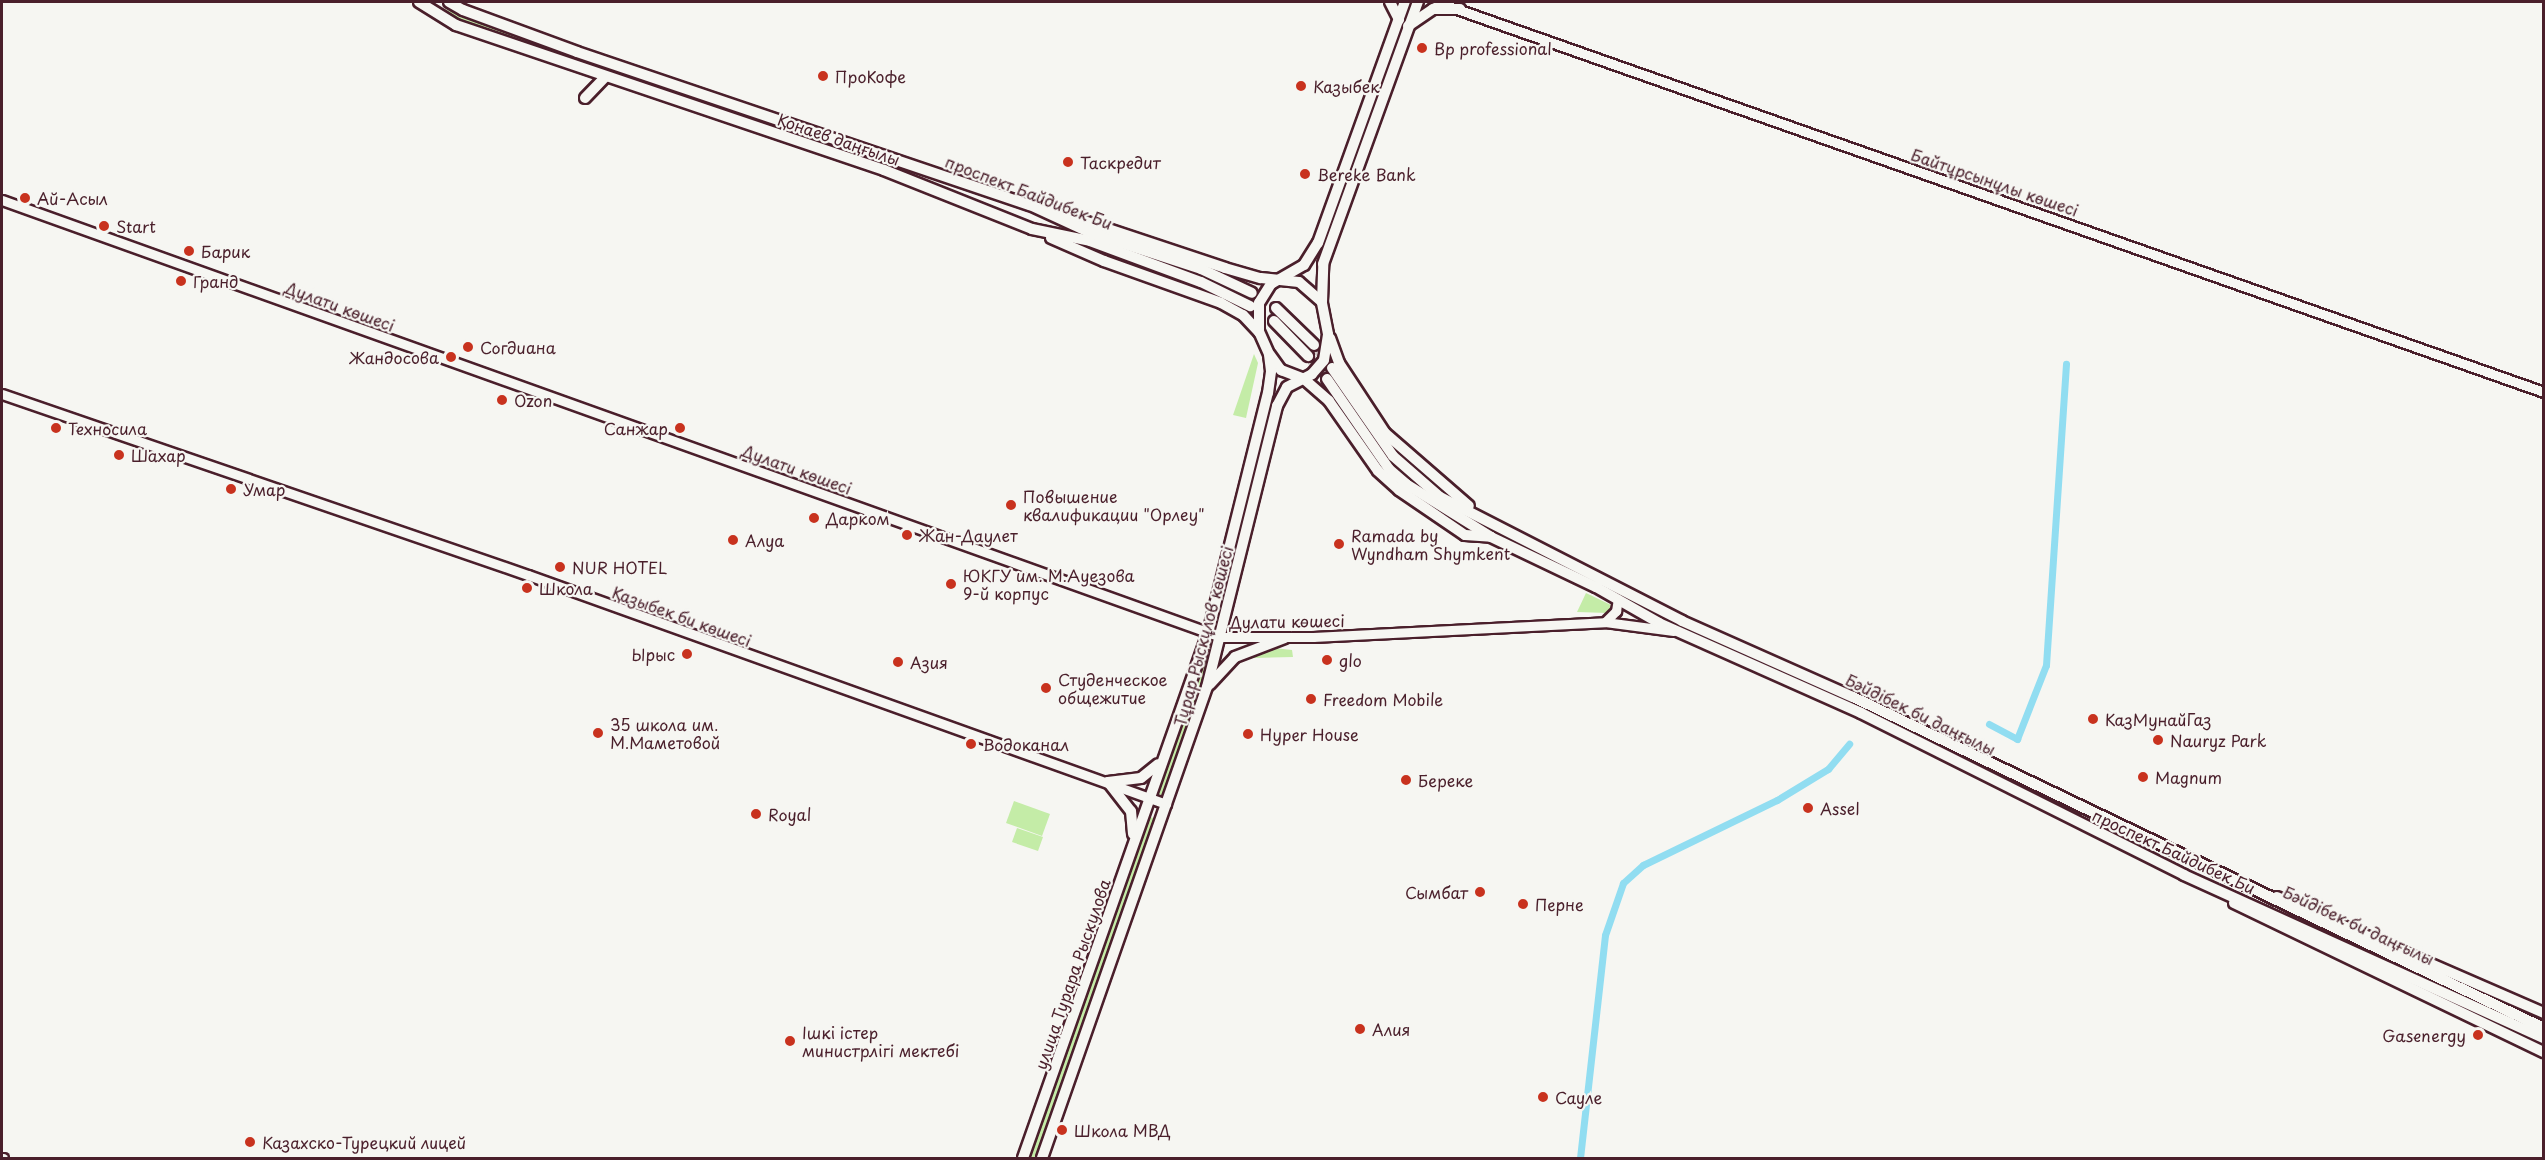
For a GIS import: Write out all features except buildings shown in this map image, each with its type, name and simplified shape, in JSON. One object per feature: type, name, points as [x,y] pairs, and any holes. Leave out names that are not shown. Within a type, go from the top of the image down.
[{"type":"main road","name":"Қонаев даңғылы","points":[[419,2],[456,25],[884,170],[1032,229],[1090,241],[1201,282],[1250,306]]},
{"type":"main road","name":"проспект Байдибек Би","points":[[449,2],[463,10],[589,56],[1030,205],[1091,233],[1201,269],[1252,293]]},
{"type":"main road","points":[[1390,2],[1403,23]]},
{"type":"main road","points":[[1259,332],[1259,303],[1266,289],[1304,265],[1317,243],[1403,23],[1406,2]]},
{"type":"main road","points":[[1403,23],[1418,2]]},
{"type":"main road","name":"Байтұрсынұлы көшесі","points":[[1437,2],[2544,392]]},
{"type":"main road","points":[[1403,23],[1433,9],[1460,9]]},
{"type":"main road","name":"Тұрар Рыскұлов көшесі","points":[[1042,1158],[1207,687],[1277,406],[1287,387],[1304,379],[1324,360],[1328,334],[1322,302],[1323,264],[1348,200],[1403,23]]},
{"type":"main road","points":[[585,98],[605,77]]},
{"type":"main road","name":"Дулати көшесі","points":[[2,200],[576,403],[1221,637],[1285,638],[1605,622],[1679,632]]},
{"type":"main road","points":[[1030,205],[1074,215],[1226,268],[1305,285],[1322,302]]},
{"type":"main road","points":[[1032,229],[1104,261],[1221,303],[1243,315],[1259,332],[1269,354],[1281,370],[1304,379],[1329,401],[1378,471],[1399,490],[1465,535],[1491,537]]},
{"type":"main road","points":[[1276,308],[1314,345]]},
{"type":"main road","points":[[1274,321],[1308,356]]},
{"type":"main road","points":[[1328,334],[1339,363],[1385,433],[1430,476],[1490,523]]},
{"type":"main road","points":[[1208,633],[1268,393],[1269,354]]},
{"type":"main road","name":"Бәйдібек би даңғылы","points":[[1332,368],[1393,456],[1440,497],[1682,621],[1853,697],[2241,886],[2544,1028]]},
{"type":"main road","points":[[1327,379],[1389,469],[1423,496],[1491,537],[1618,599],[1679,632]]},
{"type":"main road","name":"Қазыбек би көшесі","points":[[2,394],[517,571],[1166,804]]},
{"type":"main road","points":[[1605,622],[1617,611],[1618,599]]},
{"type":"main road","name":"Бәйдібек би даңғылы","points":[[1679,632],[1861,713]]},
{"type":"main road","name":"Тұрар Рыскұлов көшесі","points":[[1148,798],[1208,633]]},
{"type":"main road","points":[[1207,687],[1235,657],[1285,638]]},
{"type":"main road","name":"проспект Байдибек Би","points":[[1861,713],[2027,799],[2230,895],[2544,1038]]},
{"type":"main road","points":[[1130,855],[1133,817],[1108,782],[1144,777],[1167,748]]},
{"type":"main road","name":"улица Турара Рыскулова","points":[[1023,1158],[1148,798]]},
{"type":"main road","points":[[2241,886],[2298,904],[2544,1013]]},
{"type":"main road","points":[[2230,895],[2235,904],[2287,931],[2544,1052]]},
{"type":"green space","points":[[426,2],[563,53],[562,56],[463,22]]},
{"type":"green space","points":[[1254,354],[1258,363],[1246,418],[1233,415]]},
{"type":"green space","points":[[1586,593],[1611,605],[1608,613],[1577,612]]},
{"type":"green space","points":[[1274,648],[1292,650],[1293,657],[1254,658],[1256,651]]},
{"type":"green space","points":[[1208,652],[1214,654],[1164,796],[1158,794]]},
{"type":"green space","points":[[1014,801],[1050,814],[1042,836],[1006,823]]},
{"type":"green space","points":[[1150,817],[1157,819],[1037,1158],[1030,1158]]},
{"type":"green space","points":[[1017,828],[1043,837],[1038,851],[1012,842]]},
{"type":"waterway","points":[[1989,724],[2017,739],[2046,665],[2066,364]]},
{"type":"waterway","points":[[1580,1158],[1605,935],[1623,883],[1643,865],[1777,800],[1828,769],[1849,744]]},
{"type":"tunnel","points":[[1314,345],[1332,368]]},
{"type":"tunnel","points":[[1308,356],[1327,379]]},
{"type":"place","name":"Bp professional","points":[[1422,48]]},
{"type":"place","name":"ПроКофе","points":[[823,76]]},
{"type":"place","name":"Казыбек","points":[[1301,86]]},
{"type":"place","name":"Таскредит","points":[[1068,162]]},
{"type":"place","name":"Bereke Bank","points":[[1305,174]]},
{"type":"place","name":"Ай-Асыл","points":[[25,198]]},
{"type":"place","name":"Start","points":[[104,226]]},
{"type":"place","name":"Барик","points":[[189,251]]},
{"type":"place","name":"Гранд","points":[[181,281]]},
{"type":"place","name":"Согдиана","points":[[468,347]]},
{"type":"place","name":"Жандосова","points":[[451,357]]},
{"type":"place","name":"Ozon","points":[[502,400]]},
{"type":"place","name":"Техносила","points":[[56,428]]},
{"type":"place","name":"Санжар","points":[[680,428]]},
{"type":"place","name":"Шахар","points":[[119,455]]},
{"type":"place","name":"Умар","points":[[231,489]]},
{"type":"place","name":"Повышение квалификации \"Орлеу\"","points":[[1011,505]]},
{"type":"place","name":"Дарком","points":[[814,518]]},
{"type":"place","name":"Жан-Даулет","points":[[907,535]]},
{"type":"place","name":"Алуа","points":[[733,540]]},
{"type":"place","name":"Ramada by Wyndham Shymkent","points":[[1339,544]]},
{"type":"place","name":"NUR HOTEL","points":[[560,567]]},
{"type":"place","name":"ЮКГУ им. М.Ауезова 9-й корпус","points":[[951,584]]},
{"type":"place","name":"Школа","points":[[527,588]]},
{"type":"place","name":"Ырыс","points":[[687,654]]},
{"type":"place","name":"glo","points":[[1327,660]]},
{"type":"place","name":"Азия","points":[[898,662]]},
{"type":"place","name":"Студенческое общежитие","points":[[1046,688]]},
{"type":"place","name":"Freedom Mobile","points":[[1311,699]]},
{"type":"place","name":"КазМунайГаз","points":[[2093,719]]},
{"type":"place","name":"35 школа им. М.Маметовой","points":[[598,733]]},
{"type":"place","name":"Hyper House","points":[[1248,734]]},
{"type":"place","name":"Nauryz Park","points":[[2158,740]]},
{"type":"place","name":"Водоканал","points":[[971,744]]},
{"type":"place","name":"Magnum","points":[[2143,777]]},
{"type":"place","name":"Береке","points":[[1406,780]]},
{"type":"place","name":"Assel","points":[[1808,808]]},
{"type":"place","name":"Royal","points":[[756,814]]},
{"type":"place","name":"Сымбат","points":[[1480,892]]},
{"type":"place","name":"Перне","points":[[1523,904]]},
{"type":"place","name":"Алия","points":[[1360,1029]]},
{"type":"place","name":"Gasenergy","points":[[2478,1035]]},
{"type":"place","name":"Ішкі істер министрлігі мектебі","points":[[790,1041]]},
{"type":"place","name":"Сауле","points":[[1543,1097]]},
{"type":"place","name":"Школа МВД","points":[[1062,1130]]},
{"type":"place","name":"Казахско-Турецкий лицей","points":[[250,1142]]}]
